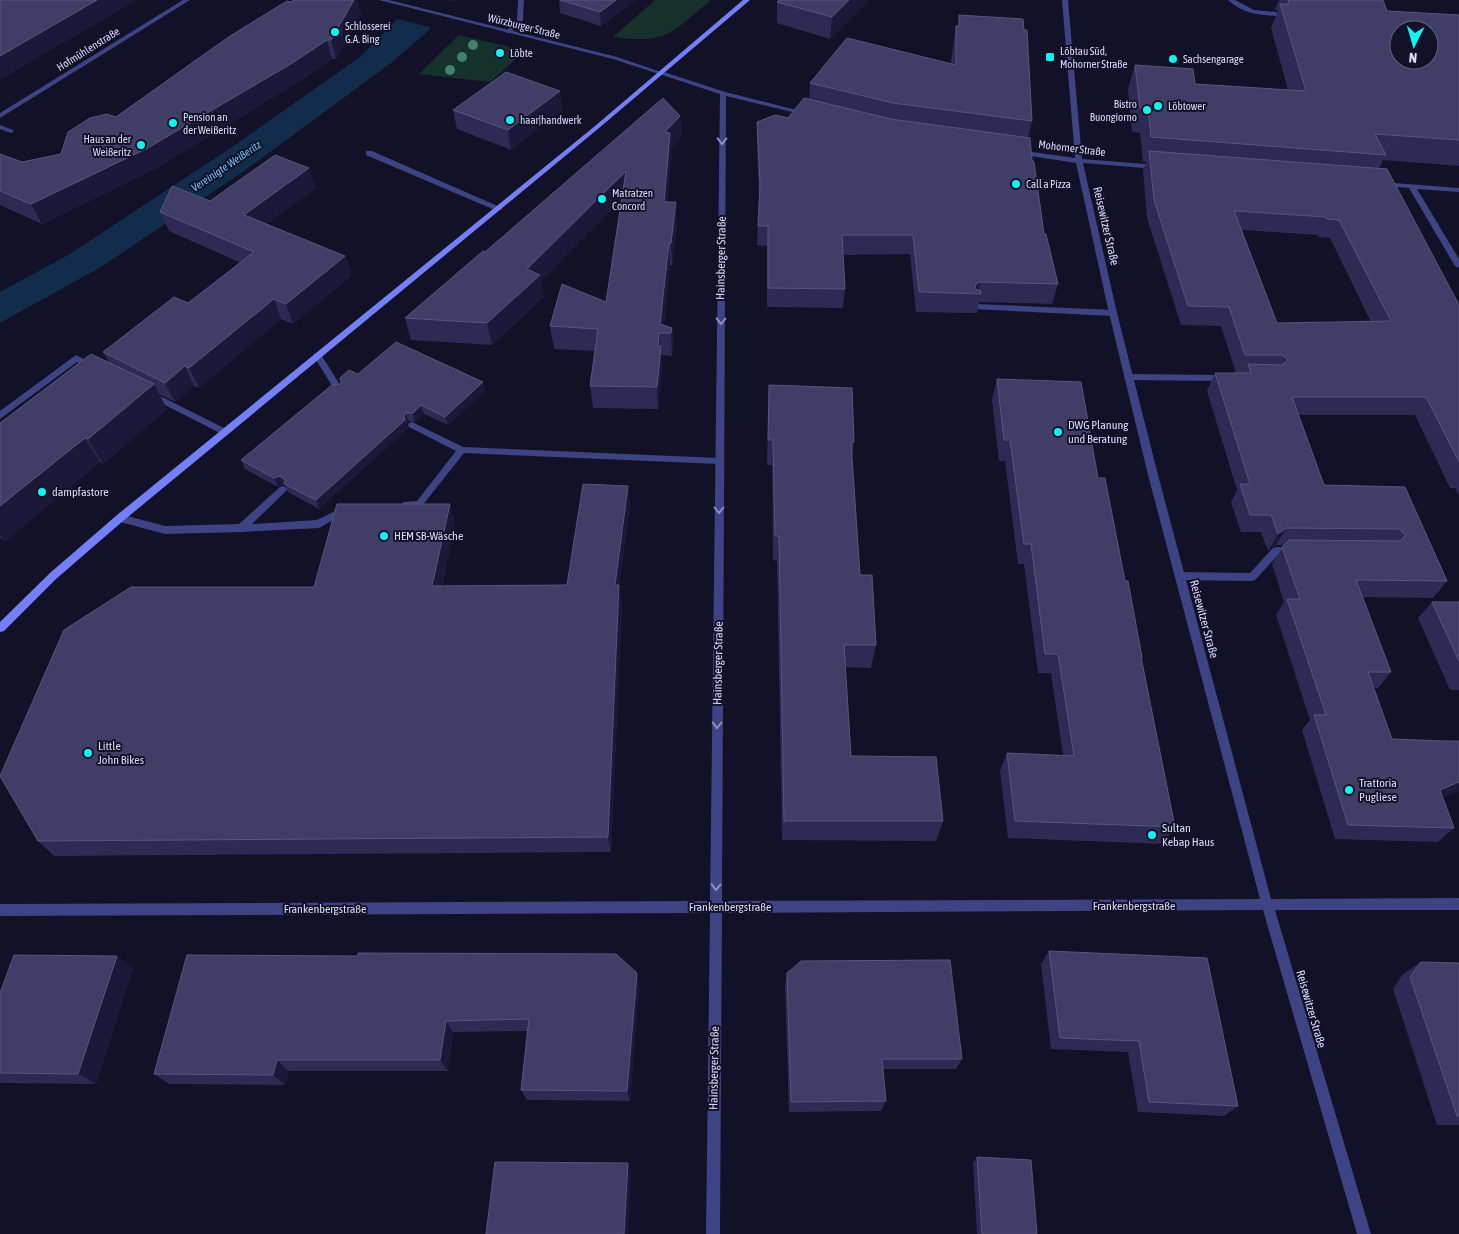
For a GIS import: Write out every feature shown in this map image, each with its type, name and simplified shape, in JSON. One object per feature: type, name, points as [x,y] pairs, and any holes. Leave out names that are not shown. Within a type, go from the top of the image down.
[{"type":"main road","points":[[0,628],[53,576],[120,518],[498,208],[747,0]]},
{"type":"street","name":"Hofmühlenstraße","points":[[0,116],[187,0]]},
{"type":"street","name":"Würzburger Straße","points":[[384,0],[615,58],[661,73]]},
{"type":"street","points":[[508,32],[520,20],[521,0]]},
{"type":"street","name":"Reisewitzer Straße","points":[[1065,0],[1079,161],[1112,312],[1267,906],[1364,1234]]},
{"type":"street","points":[[1231,0],[1237,6],[1254,13],[1276,14]]},
{"type":"street","points":[[661,73],[723,93],[816,116]]},
{"type":"street","name":"Hainsberger Straße","points":[[713,1234],[723,93]]},
{"type":"street","points":[[0,127],[11,131]]},
{"type":"street","name":"Mohorner Straße","points":[[1011,152],[1079,161],[1167,168]]},
{"type":"street","points":[[369,153],[498,208]]},
{"type":"street","points":[[1373,184],[1459,190]]},
{"type":"street","points":[[1412,187],[1459,266]]},
{"type":"street","points":[[976,307],[1112,312]]},
{"type":"street","points":[[317,355],[339,390]]},
{"type":"street","points":[[0,416],[76,358],[102,371]]},
{"type":"street","points":[[1128,377],[1237,378]]},
{"type":"street","points":[[146,392],[224,432]]},
{"type":"street","points":[[412,425],[462,450],[720,461]]},
{"type":"street","points":[[400,504],[420,504],[462,450]]},
{"type":"street","points":[[241,528],[283,489]]},
{"type":"street","points":[[120,518],[164,530],[319,524],[353,505]]},
{"type":"street","points":[[1180,576],[1252,577],[1276,551],[1304,552]]},
{"type":"street","name":"Frankenbergstraße","points":[[0,910],[1459,904]]},
{"type":"green space","points":[[655,0],[711,0],[667,34],[646,39],[613,37]]},
{"type":"green space","points":[[459,35],[525,51],[490,82],[419,74]]},
{"type":"water","name":"Vereinigte Weißeritz","points":[[416,0],[453,0],[427,32],[391,63],[244,171],[101,267],[0,323],[0,292],[70,254],[235,145],[360,57]]},
{"type":"pier","points":[[412,0],[448,0],[455,2],[433,28],[394,18]]},
{"type":"building","points":[[0,0],[97,0],[0,56]]},
{"type":"building","points":[[294,0],[354,0],[331,40],[327,40],[294,62],[146,149],[31,204],[0,191],[0,154],[22,162],[61,154],[68,132],[90,118],[107,114],[116,117],[230,36],[287,1],[291,2]]},
{"type":"building","points":[[560,0],[616,0],[600,12]]},
{"type":"building","points":[[779,0],[849,0],[832,17],[777,2]]},
{"type":"building","points":[[1288,0],[1383,0],[1387,11],[1459,15],[1459,140],[1375,134],[1386,155],[1151,137],[1148,108],[1140,108],[1135,65],[1193,69],[1195,84],[1306,91],[1280,4],[1289,4]]},
{"type":"building","points":[[959,15],[1023,19],[1024,30],[1027,30],[1032,121],[893,103],[810,83],[847,38],[956,65],[956,26],[959,26]]},
{"type":"building","points":[[506,72],[560,91],[508,130],[453,110]]},
{"type":"building","points":[[663,98],[680,116],[665,132],[670,133],[664,202],[676,202],[671,243],[669,243],[660,324],[672,328],[671,333],[659,333],[658,346],[661,346],[657,387],[590,386],[598,329],[550,326],[562,284],[606,302],[626,171],[527,269],[540,275],[487,323],[405,318],[483,251],[485,252]]},
{"type":"building","points":[[804,98],[891,119],[1030,138],[1044,234],[1046,234],[1058,284],[980,282],[976,284],[975,289],[981,291],[981,294],[919,292],[913,235],[842,235],[845,289],[768,288],[768,226],[758,226],[760,184],[757,122],[775,115],[788,118]]},
{"type":"building","points":[[1149,151],[1387,169],[1459,305],[1459,462],[1426,397],[1292,397],[1324,485],[1405,487],[1447,581],[1356,580],[1391,672],[1368,672],[1392,739],[1459,741],[1459,782],[1440,790],[1454,828],[1348,825],[1314,715],[1326,715],[1287,599],[1300,599],[1282,547],[1289,540],[1400,541],[1406,535],[1399,529],[1286,528],[1278,534],[1271,515],[1250,515],[1240,484],[1250,484],[1215,373],[1251,373],[1248,364],[1282,365],[1288,360],[1282,355],[1245,355],[1229,307],[1188,306],[1154,200]],"holes":[[[1234,211],[1326,217],[1327,219],[1339,220],[1391,321],[1277,323]]]},
{"type":"building","points":[[275,155],[309,168],[244,215],[345,256],[286,304],[274,299],[189,368],[185,366],[165,383],[103,352],[174,297],[188,303],[254,252],[160,212],[172,186],[210,201]]},
{"type":"building","points":[[396,342],[483,382],[445,417],[421,405],[413,413],[406,413],[404,416],[405,420],[316,500],[284,484],[286,480],[280,476],[274,478],[241,460],[332,385],[341,384],[340,378],[349,370],[358,374]]},
{"type":"building","points":[[91,354],[154,384],[88,439],[85,438],[0,506],[0,423]]},
{"type":"building","points":[[997,379],[1081,382],[1098,478],[1105,478],[1125,581],[1128,581],[1175,827],[1015,821],[1007,753],[1074,756],[1058,654],[1045,654],[1031,544],[1024,544],[1010,440],[1004,440]]},
{"type":"building","points":[[769,385],[852,388],[854,442],[851,442],[860,575],[872,575],[876,645],[844,645],[851,756],[936,757],[943,821],[784,821],[779,536],[775,536],[773,440],[768,440]]},
{"type":"building","points":[[583,484],[628,486],[615,585],[619,585],[608,837],[38,841],[0,776],[64,630],[131,587],[314,587],[337,504],[450,504],[432,586],[567,585]]},
{"type":"building","points":[[1432,602],[1459,602],[1459,661]]},
{"type":"building","points":[[1049,951],[1207,958],[1238,1106],[1149,1102],[1139,1041],[1060,1038]]},
{"type":"building","points":[[358,953],[616,954],[637,973],[627,1091],[521,1090],[529,1019],[446,1021],[440,1060],[277,1060],[273,1075],[154,1074],[187,955],[358,956]]},
{"type":"building","points":[[14,955],[117,956],[78,1074],[0,1073],[0,993]]},
{"type":"building","points":[[950,960],[962,1059],[882,1059],[886,1101],[791,1102],[787,973],[801,961]]},
{"type":"building","points":[[1421,962],[1459,963],[1459,1116],[1457,1116],[1410,977]]},
{"type":"building","points":[[977,1157],[1031,1160],[1037,1234],[982,1234]]},
{"type":"building","points":[[495,1162],[628,1163],[624,1234],[486,1234]]},
{"type":"place","name":"Schlosserei G.A. Bing","points":[[335,32]]},
{"type":"place","name":"Löbte","points":[[500,53]]},
{"type":"place","name":"Löbtau Süd, Mohorner Straße","points":[[1050,57]]},
{"type":"place","name":"Sachsengarage","points":[[1173,59]]},
{"type":"place","name":"Löbtower","points":[[1158,106]]},
{"type":"place","name":"Bistro Buongiorno","points":[[1147,110]]},
{"type":"place","name":"haar|handwerk","points":[[510,120]]},
{"type":"place","name":"Pension an der Weißeritz","points":[[173,123]]},
{"type":"place","name":"Haus an der Weißeritz","points":[[141,145]]},
{"type":"place","name":"Call a Pizza","points":[[1016,184]]},
{"type":"place","name":"Matratzen Concord","points":[[602,199]]},
{"type":"place","name":"DWG Planung und Beratung","points":[[1058,432]]},
{"type":"place","name":"dampfastore","points":[[42,492]]},
{"type":"place","name":"HEM SB-Wäsche","points":[[384,536]]},
{"type":"place","name":"Little John Bikes","points":[[88,753]]},
{"type":"place","name":"Trattoria Pugliese","points":[[1349,790]]},
{"type":"place","name":"Sultan Kebap Haus","points":[[1152,835]]}]
